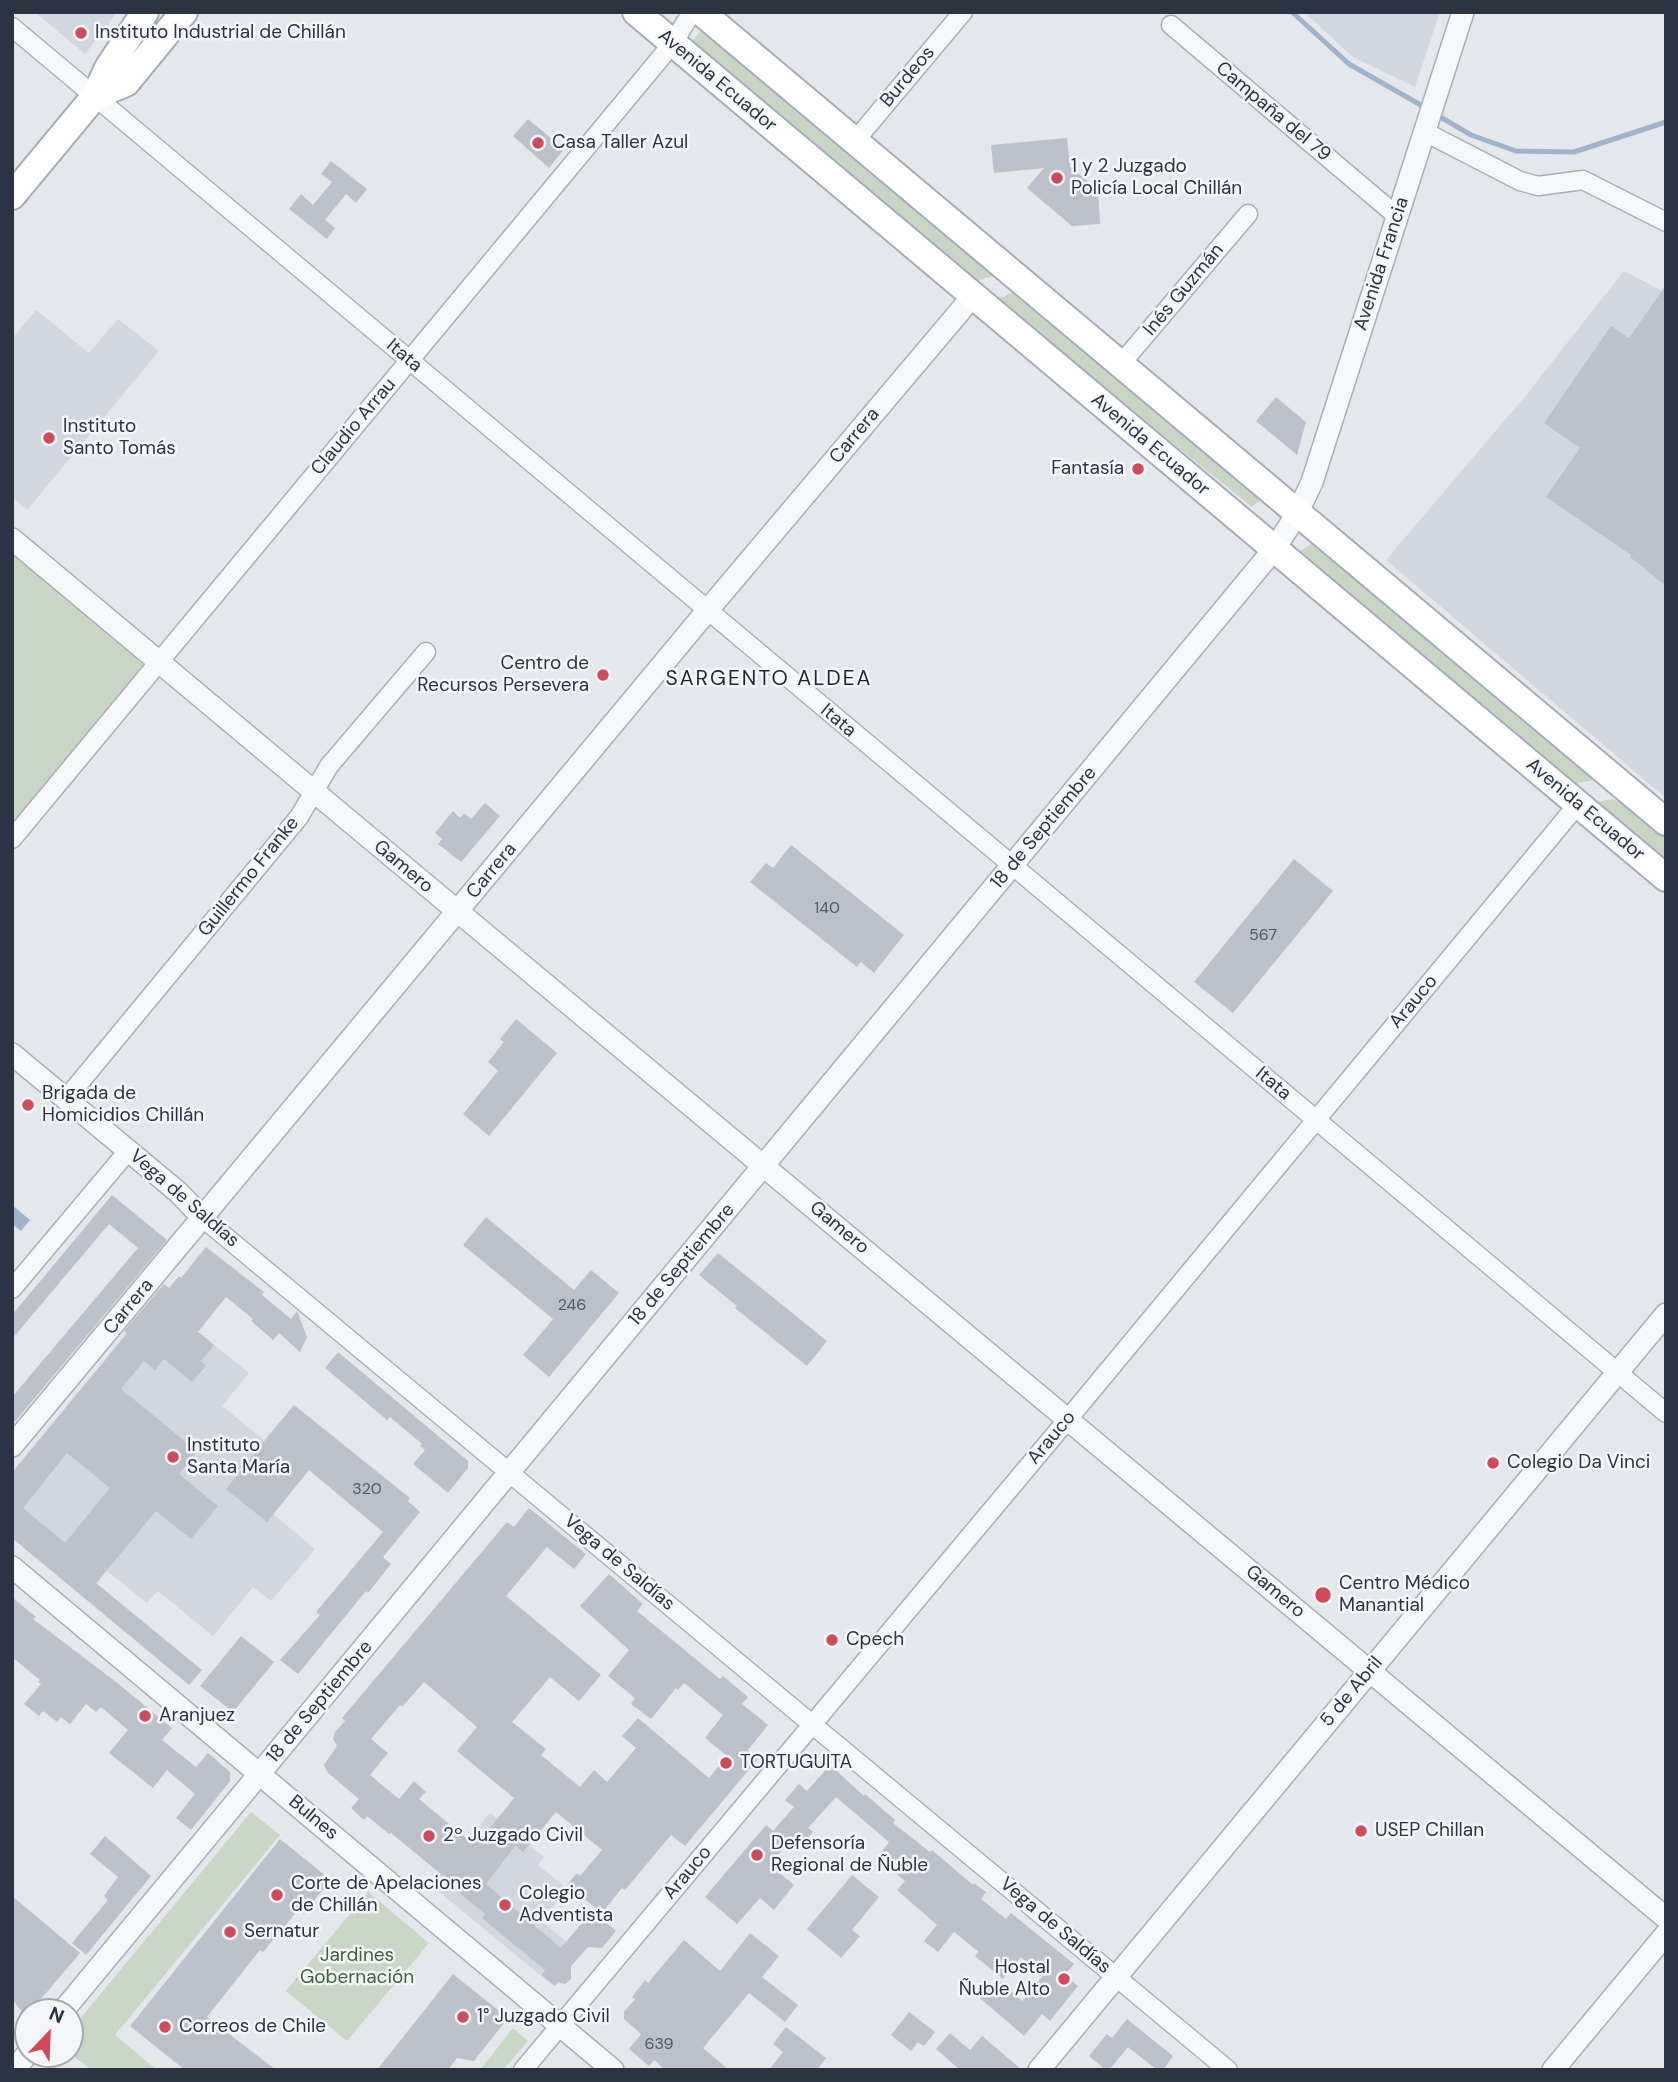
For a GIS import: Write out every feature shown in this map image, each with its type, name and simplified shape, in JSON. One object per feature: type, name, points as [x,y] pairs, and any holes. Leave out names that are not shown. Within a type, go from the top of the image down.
[{"type":"main road","points":[[12,196],[95,96],[108,68],[145,12]]},
{"type":"main road","points":[[95,96],[126,83],[184,12]]},
{"type":"main road","name":"Avenida Ecuador","points":[[636,12],[1666,878]]},
{"type":"main road","points":[[701,12],[1666,822]]},
{"type":"main road","points":[[972,297],[997,287],[1026,287]]},
{"type":"main road","points":[[1578,804],[1588,796],[1599,793],[1620,793],[1638,799]]},
{"type":"street","name":"Claudio Arrau","points":[[12,839],[673,43],[692,12]]},
{"type":"street","name":"Burdeos","points":[[854,142],[963,12]]},
{"type":"street","points":[[1461,20],[1480,12]]},
{"type":"street","name":"Avenida Francia","points":[[1297,514],[1312,482],[1461,20]]},
{"type":"street","name":"Campaña del 79","points":[[1171,25],[1397,216]]},
{"type":"street","name":"Itata","points":[[12,27],[1666,1413]]},
{"type":"street","points":[[1426,128],[1520,181],[1538,186],[1583,180],[1666,222]]},
{"type":"street","name":"Inés Guzmán","points":[[1120,365],[1248,214]]},
{"type":"street","name":"Carrera","points":[[12,1446],[972,297]]},
{"type":"street","name":"18 de Septiembre","points":[[74,1998],[1275,548],[1297,514]]},
{"type":"street","name":"Gamero","points":[[12,539],[457,913],[765,1166],[1666,1918]]},
{"type":"street","name":"Guillermo Franke","points":[[66,1099],[299,817],[329,766],[426,652]]},
{"type":"street","name":"Arauco","points":[[523,2070],[1578,804]]},
{"type":"street","name":"Vega de Saldías","points":[[12,1054],[1228,2070]]},
{"type":"street","points":[[12,1289],[128,1151]]},
{"type":"street","name":"5 de Abril","points":[[1039,2070],[1666,1314]]},
{"type":"street","name":"Bulnes","points":[[12,1567],[613,2070]]},
{"type":"street","points":[[1552,2070],[1666,1934]]},
{"type":"shaded area","name":"Instituto Industrial de Chillán","points":[[35,12],[117,12],[85,54]]},
{"type":"shaded area","points":[[1304,12],[1440,12],[1415,87],[1353,57]]},
{"type":"shaded area","points":[[1624,271],[1666,293],[1666,798],[1386,560],[1527,394]]},
{"type":"shaded area","name":"Instituto Santo Tomás","points":[[36,310],[89,353],[118,319],[159,351],[27,510],[12,497],[12,339]]},
{"type":"shaded area","name":"Instituto Santa María","points":[[156,1297],[249,1373],[222,1406],[264,1440],[294,1405],[335,1438],[273,1514],[315,1549],[271,1601],[253,1587],[213,1636],[158,1591],[147,1603],[107,1571],[85,1598],[12,1538],[12,1472]]},
{"type":"shaded area","name":"Colegio Adventista","points":[[490,1813],[544,1857],[538,1865],[568,1889],[541,1921],[567,1942],[540,1975],[431,1885]]},
{"type":"green space","points":[[706,24],[1000,274],[972,282],[691,43]]},
{"type":"green space","points":[[1012,293],[1265,496],[1252,507],[995,300]]},
{"type":"green space","points":[[1314,542],[1604,778],[1573,784],[1298,553]]},
{"type":"green space","points":[[12,548],[151,662],[12,829]]},
{"type":"green space","points":[[1611,799],[1635,807],[1666,832],[1666,865],[1593,804]]},
{"type":"green space","points":[[251,1812],[280,1835],[115,2035],[157,2070],[91,2070],[84,2064],[84,2014]]},
{"type":"green space","name":"Jardines Gobernación","points":[[368,1892],[429,1943],[347,2041],[286,1991]]},
{"type":"green space","points":[[513,2028],[528,2041],[503,2070],[480,2070]]},
{"type":"water","points":[[12,1205],[30,1220],[21,1231],[12,1224]]},
{"type":"building","name":"Casa Taller Azul","points":[[528,119],[564,149],[549,168],[513,136]]},
{"type":"building","name":"1 y 2 Juzgado Policía Local Chillán","points":[[1067,138],[1070,167],[1098,189],[1100,224],[1072,226],[1027,188],[1044,168],[994,173],[991,145]]},
{"type":"building","points":[[331,161],[367,189],[356,203],[346,194],[325,220],[335,228],[327,239],[289,209],[301,194],[313,205],[332,182],[321,174]]},
{"type":"building","points":[[1666,285],[1666,586],[1630,557],[1631,555],[1546,497],[1580,448],[1544,423],[1611,326],[1629,338]]},
{"type":"building","points":[[1276,397],[1306,422],[1297,455],[1256,421]]},
{"type":"building","points":[[485,803],[500,816],[461,862],[438,844],[442,839],[435,833],[453,811],[460,818],[464,813],[471,819]]},
{"type":"building","points":[[791,845],[904,935],[874,973],[861,962],[857,967],[750,882],[766,863],[773,868]]},
{"type":"building","points":[[1294,859],[1333,891],[1233,1013],[1194,982]]},
{"type":"building","points":[[516,1019],[557,1053],[489,1136],[463,1114],[498,1071],[488,1062],[504,1042],[500,1039]]},
{"type":"building","points":[[112,1195],[167,1240],[12,1425],[12,1397],[138,1248],[109,1224],[12,1339],[12,1315]]},
{"type":"building","points":[[486,1217],[574,1290],[591,1270],[619,1293],[549,1377],[523,1355],[553,1319],[463,1245]]},
{"type":"building","points":[[206,1247],[264,1292],[262,1295],[291,1319],[297,1311],[307,1337],[300,1352],[279,1333],[273,1340],[226,1297],[198,1332],[214,1345],[201,1361],[206,1366],[192,1382],[164,1359],[155,1370],[144,1361],[121,1389],[197,1451],[179,1474],[218,1506],[191,1539],[156,1511],[96,1583],[202,1670],[189,1685],[12,1538],[12,1473],[127,1334],[124,1331],[164,1284],[169,1288],[179,1276],[181,1278]],"holes":[[[67,1453],[110,1488],[65,1543],[23,1508]]]},
{"type":"building","points":[[718,1253],[827,1341],[807,1366],[699,1275]]},
{"type":"building","points":[[338,1352],[468,1461],[468,1468],[448,1493],[413,1464],[425,1450],[420,1446],[422,1444],[390,1417],[387,1420],[325,1368]]},
{"type":"building","points":[[294,1405],[410,1498],[408,1501],[420,1512],[383,1557],[391,1564],[298,1674],[280,1660],[320,1615],[316,1612],[383,1532],[309,1470],[267,1522],[226,1489]]},
{"type":"building","points":[[529,1508],[586,1554],[574,1569],[547,1547],[506,1596],[601,1675],[579,1701],[550,1677],[512,1722],[546,1749],[541,1755],[580,1787],[594,1770],[607,1782],[636,1748],[622,1736],[638,1718],[709,1778],[727,1756],[705,1738],[723,1715],[684,1683],[678,1690],[676,1688],[651,1719],[631,1704],[635,1698],[608,1676],[629,1650],[580,1606],[609,1574],[643,1604],[637,1611],[720,1679],[723,1676],[748,1697],[742,1704],[768,1725],[748,1750],[758,1759],[685,1846],[671,1835],[602,1913],[567,1885],[577,1873],[580,1876],[602,1850],[556,1812],[523,1852],[515,1846],[486,1884],[561,1948],[592,1911],[616,1931],[602,1948],[588,1947],[571,1966],[571,1979],[565,1984],[558,1982],[555,1986],[541,1975],[545,1970],[482,1918],[485,1914],[445,1881],[447,1879],[391,1833],[367,1816],[364,1820],[351,1808],[359,1799],[327,1772],[324,1765],[337,1746],[333,1739],[335,1732],[345,1721],[342,1718],[507,1522],[514,1527]],"holes":[[[424,1682],[477,1727],[457,1751],[514,1798],[485,1834],[481,1831],[471,1842],[419,1799],[426,1792],[414,1781],[399,1799],[370,1775],[388,1753],[371,1739]]]},
{"type":"building","points":[[12,1597],[36,1617],[33,1619],[172,1728],[162,1740],[196,1767],[208,1753],[230,1772],[230,1781],[191,1830],[176,1818],[195,1794],[167,1770],[153,1788],[109,1753],[128,1730],[101,1707],[96,1712],[86,1704],[70,1724],[61,1717],[57,1722],[43,1711],[39,1716],[24,1704],[41,1684],[38,1682],[40,1680],[12,1657]]},
{"type":"building","points":[[241,1636],[274,1662],[233,1712],[200,1686]]},
{"type":"building","points":[[830,1765],[895,1820],[893,1823],[930,1852],[932,1850],[973,1885],[974,1883],[986,1892],[981,1899],[1006,1919],[1011,1913],[1074,1964],[1065,1975],[1078,1986],[1050,2021],[1042,2014],[1024,2036],[980,1998],[997,1979],[1022,2001],[1043,1976],[1021,1957],[1003,1979],[975,1956],[979,1952],[954,1932],[938,1952],[924,1941],[937,1925],[897,1890],[905,1881],[877,1858],[889,1842],[836,1797],[808,1828],[813,1832],[802,1845],[796,1839],[790,1845],[788,1843],[770,1865],[794,1885],[774,1910],[760,1898],[737,1924],[705,1897],[766,1825],[773,1831],[794,1807],[785,1800],[799,1784],[807,1791]]},
{"type":"building","points":[[105,1836],[151,1876],[86,1955],[72,1943],[108,1900],[104,1896],[118,1877],[90,1854]]},
{"type":"building","points":[[280,1839],[331,1880],[303,1914],[298,1910],[263,1952],[260,1950],[207,2017],[276,2070],[185,2070],[130,2026]]},
{"type":"building","points":[[852,1875],[879,1897],[852,1930],[860,1936],[841,1958],[807,1929]]},
{"type":"building","points":[[12,1896],[80,1953],[42,1998],[14,1998],[14,2002]]},
{"type":"building","points":[[750,1933],[779,1956],[762,1977],[798,2005],[785,2022],[749,1993],[703,2048],[729,2070],[665,2070],[654,2060],[649,2066],[629,2049],[641,2034],[624,2019],[624,2012],[645,1980],[648,1983],[684,1940],[720,1971]]},
{"type":"building","name":"1° Juzgado Civil","points":[[453,1974],[508,2018],[474,2061],[457,2058],[448,2070],[377,2070]]},
{"type":"building","points":[[909,2012],[935,2032],[924,2046],[918,2042],[911,2051],[891,2035]]},
{"type":"building","points":[[1127,2019],[1173,2056],[1163,2070],[1157,2070],[1128,2047],[1109,2070],[1089,2056],[1107,2034],[1112,2038]]},
{"type":"building","points":[[786,2027],[826,2058],[817,2070],[769,2070],[783,2052],[773,2044]]},
{"type":"building","points":[[950,2033],[970,2050],[982,2036],[1022,2070],[960,2070],[936,2049]]},
{"type":"waterway","points":[[1292,12],[1349,64],[1426,108]]},
{"type":"waterway","points":[[1437,115],[1471,135],[1516,151],[1574,152],[1666,122]]},
{"type":"place","name":"Instituto Industrial de Chillán","points":[[81,33]]},
{"type":"place","name":"Casa Taller Azul","points":[[538,143]]},
{"type":"place","name":"1 y 2 Juzgado Policía Local Chillán","points":[[1057,178]]},
{"type":"place","name":"Instituto Santo Tomás","points":[[49,438]]},
{"type":"place","name":"Fantasía","points":[[1138,469]]},
{"type":"place","name":"Centro de Recursos Persevera","points":[[603,675]]},
{"type":"place","name":"Brigada de Homicidios Chillán","points":[[28,1105]]},
{"type":"place","name":"Instituto Santa María","points":[[173,1457]]},
{"type":"place","name":"Colegio Da Vinci","points":[[1493,1463]]},
{"type":"place","name":"Centro Médico Manantial","points":[[1323,1595]]},
{"type":"place","name":"Cpech","points":[[832,1640]]},
{"type":"place","name":"Aranjuez","points":[[145,1716]]},
{"type":"place","name":"TORTUGUITA","points":[[726,1763]]},
{"type":"place","name":"USEP Chillan","points":[[1361,1831]]},
{"type":"place","name":"2º Juzgado Civil","points":[[429,1836]]},
{"type":"place","name":"Defensoría Regional de Ñuble","points":[[757,1855]]},
{"type":"place","name":"Corte de Apelaciones de Chillán","points":[[277,1895]]},
{"type":"place","name":"Colegio Adventista","points":[[505,1905]]},
{"type":"place","name":"Sernatur","points":[[230,1932]]},
{"type":"place","name":"Hostal Ñuble Alto","points":[[1064,1979]]},
{"type":"place","name":"1° Juzgado Civil","points":[[463,2017]]},
{"type":"place","name":"Correos de Chile","points":[[165,2027]]},
{"type":"district","name":"SARGENTO ALDEA","points":[[769,679]]}]
